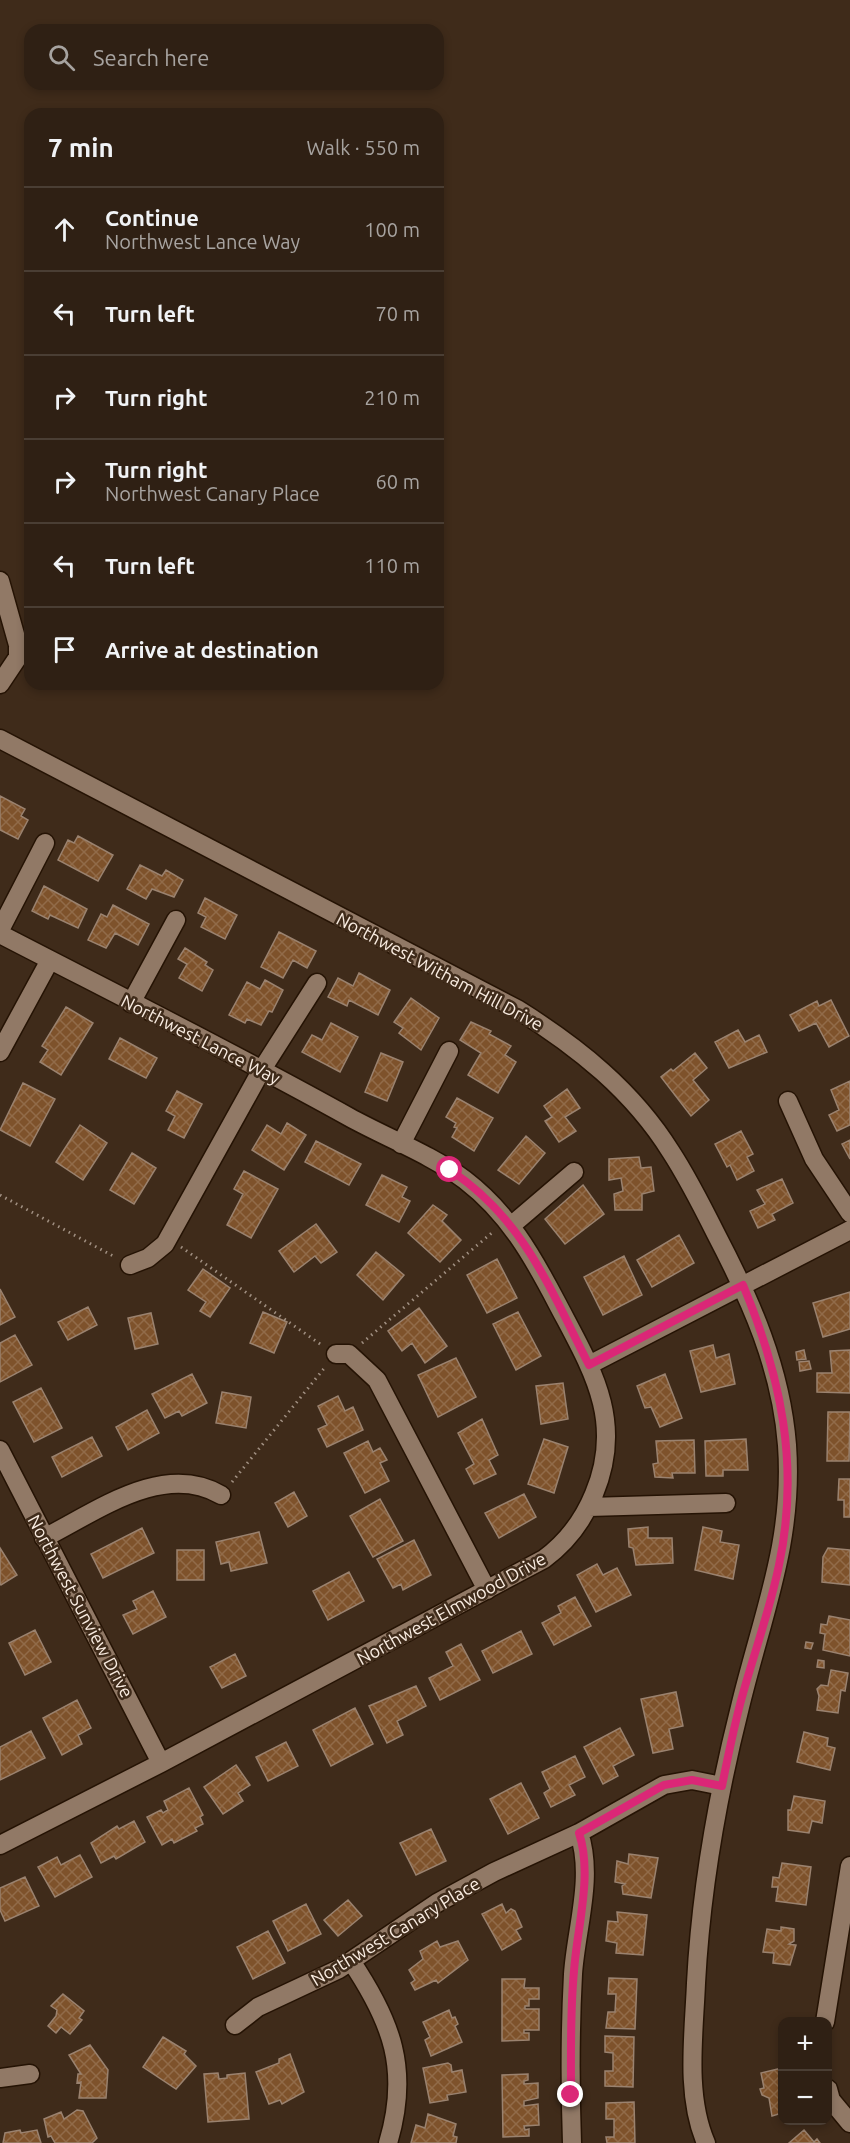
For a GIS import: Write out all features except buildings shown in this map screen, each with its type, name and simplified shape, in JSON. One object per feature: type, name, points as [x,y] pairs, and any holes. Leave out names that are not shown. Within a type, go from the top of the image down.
[{"type":"street","points":[[0,581],[18,645],[18,657],[0,684]]},
{"type":"street","name":"Northwest Witham Hill Drive","points":[[0,739],[517,1009],[568,1042],[616,1084],[642,1112],[670,1150],[743,1285],[772,1364],[785,1432],[788,1476],[785,1525],[779,1564],[742,1696],[709,1853],[699,1939],[695,2007],[694,2094],[701,2131],[706,2143]]},
{"type":"street","points":[[0,932],[45,843]]},
{"type":"street","points":[[131,1003],[176,920]]},
{"type":"street","name":"Northwest Lance Way","points":[[0,932],[401,1144],[464,1180],[509,1222],[528,1247],[589,1365]]},
{"type":"street","points":[[0,1052],[50,960]]},
{"type":"street","points":[[130,1265],[158,1252],[168,1239],[261,1071],[317,983]]},
{"type":"street","points":[[401,1144],[449,1051]]},
{"type":"street","points":[[789,1101],[814,1159],[850,1213]]},
{"type":"street","points":[[509,1222],[574,1172]]},
{"type":"street","points":[[589,1365],[850,1230]]},
{"type":"street","points":[[342,1354],[382,1388],[487,1590]]},
{"type":"street","name":"Northwest Elmwood Drive","points":[[0,1845],[487,1590],[534,1565],[557,1549],[575,1529],[589,1507],[601,1478],[607,1444],[603,1401],[589,1365]]},
{"type":"street","name":"Northwest Sunview Drive","points":[[0,1450],[161,1762]]},
{"type":"street","points":[[44,1538],[109,1505],[159,1484],[181,1482],[201,1486],[221,1495]]},
{"type":"street","points":[[589,1507],[726,1503]]},
{"type":"street","name":"Northwest Canary Place","points":[[235,2025],[258,2007],[351,1961],[437,1903],[494,1872],[579,1833],[664,1785],[692,1780],[722,1786]]},
{"type":"street","points":[[572,2143],[573,1972],[584,1869],[583,1846],[579,1833]]},
{"type":"street","points":[[826,2017],[850,1866]]},
{"type":"street","points":[[351,1961],[382,2012],[396,2051],[397,2109],[388,2143]]},
{"type":"street","points":[[0,2078],[30,2074]]},
{"type":"street","points":[[832,2101],[850,2123]]},
{"type":"path","points":[[0,1195],[130,1265]]},
{"type":"path","points":[[221,1495],[342,1354],[509,1222]]},
{"type":"path","points":[[168,1239],[342,1354]]},
{"type":"route","points":[[450,1170],[492,1203],[514,1227],[528,1247],[589,1365],[743,1285],[764,1335],[780,1397],[788,1476],[785,1525],[768,1610],[742,1696],[722,1786],[692,1780],[664,1785],[579,1833],[583,1846],[584,1881],[573,1972],[571,2095]]}]
